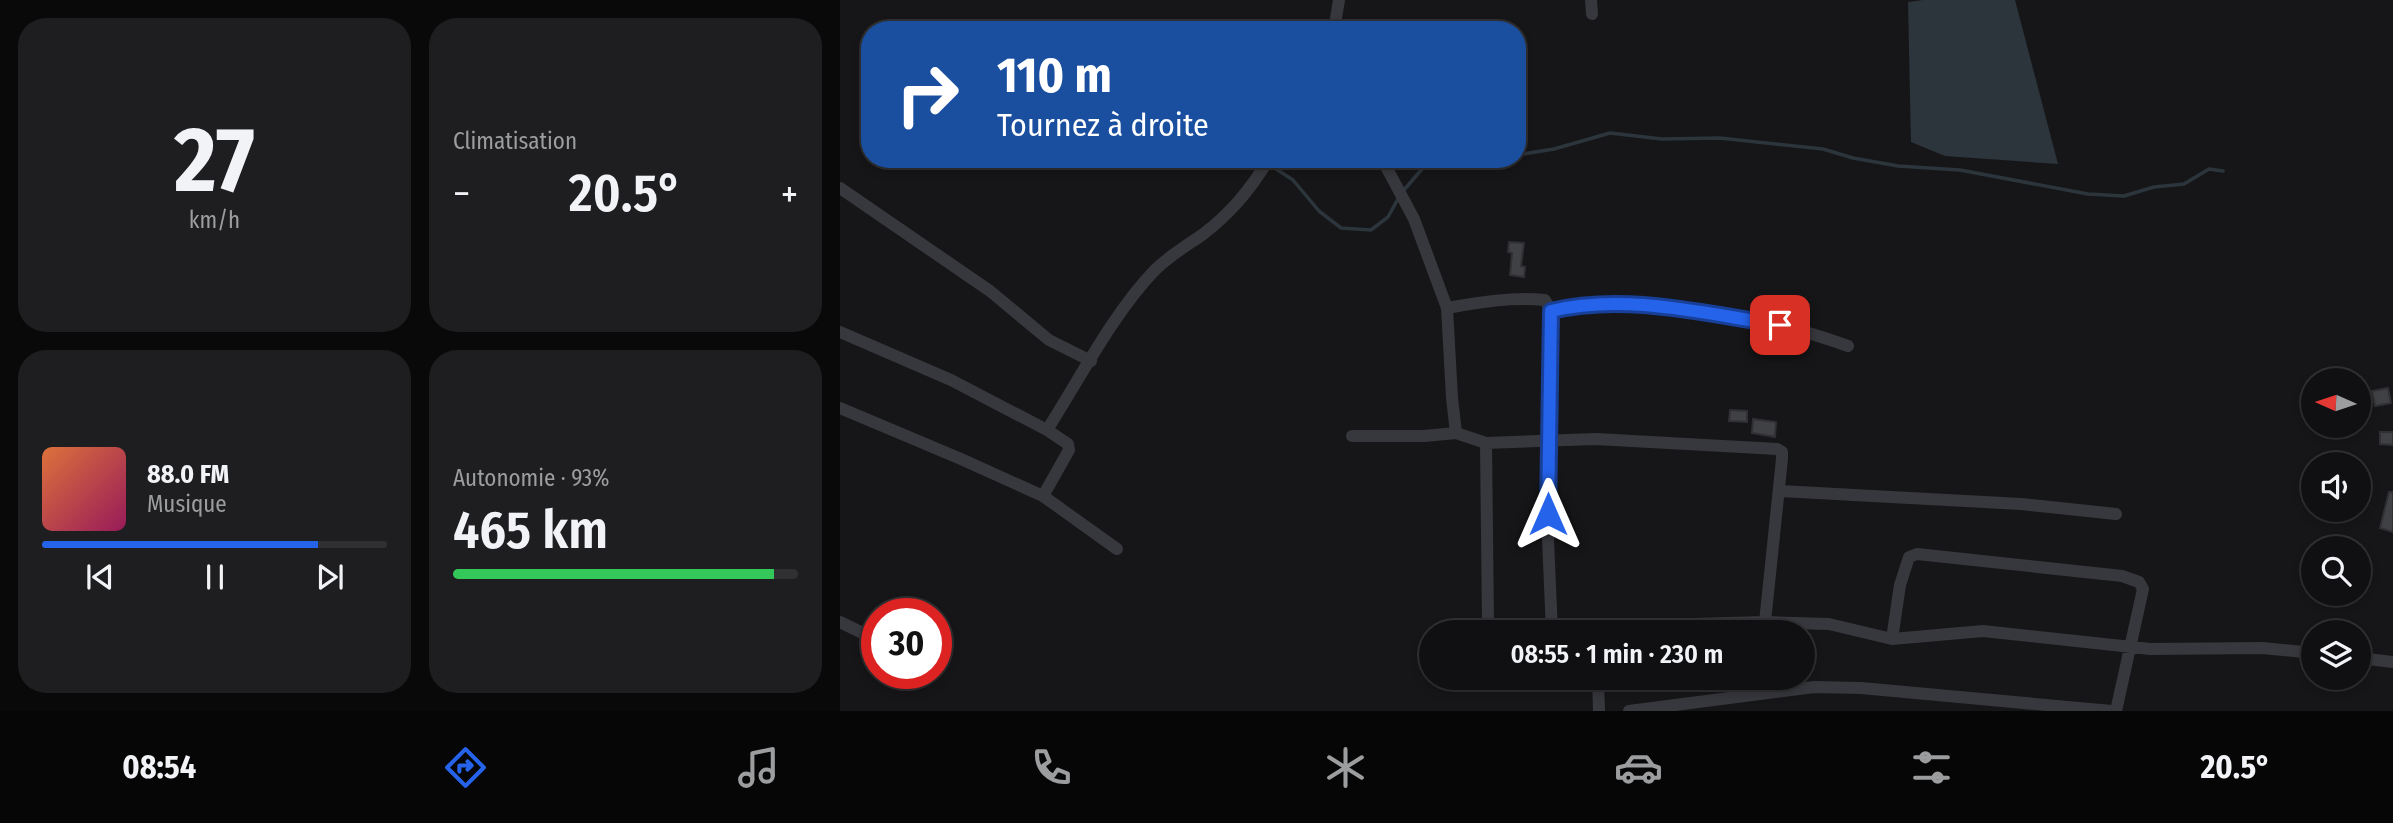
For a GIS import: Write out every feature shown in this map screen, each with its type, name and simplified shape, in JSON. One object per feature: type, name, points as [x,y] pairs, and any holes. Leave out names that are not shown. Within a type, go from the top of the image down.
[{"type":"street","points":[[1336,21],[1339,0]]},
{"type":"street","points":[[1591,0],[1592,14]]},
{"type":"street","points":[[1047,430],[1137,290],[1155,269],[1230,210],[1248,192],[1263,168]]},
{"type":"street","points":[[1387,168],[1413,219],[1447,308],[1456,433]]},
{"type":"street","points":[[840,188],[975,280],[1049,340],[1091,361]]},
{"type":"street","points":[[1447,308],[1491,300],[1535,299],[1545,300],[1551,311],[1548,539],[1551,620]]},
{"type":"street","points":[[1551,311],[1567,307],[1615,305],[1678,309],[1780,325],[1848,346]]},
{"type":"street","points":[[840,332],[951,380],[1047,430],[1068,444],[1069,450],[1043,496]]},
{"type":"street","points":[[840,408],[1043,496],[1117,549]]},
{"type":"street","points":[[1352,436],[1456,433],[1486,443],[1596,439],[1777,449],[1782,452],[1780,491],[1765,620]]},
{"type":"street","points":[[1486,443],[1488,620]]},
{"type":"street","points":[[1780,491],[2021,504],[2116,514]]},
{"type":"street","points":[[1629,711],[1814,687],[1861,688],[2114,711],[2143,589],[2139,582],[2122,576],[1917,554],[1909,557],[1900,585],[1892,639]]},
{"type":"street","points":[[840,622],[861,632]]},
{"type":"street","points":[[1815,624],[1829,624],[1892,639],[1983,631],[2130,647],[2192,650],[2262,648],[2301,652]]},
{"type":"street","points":[[2371,659],[2393,662]]},
{"type":"street","points":[[1599,690],[1600,711]]},
{"type":"shaded area","points":[[2015,0],[2058,164],[1945,156],[1911,142],[1908,2]]},
{"type":"building","points":[[1509,242],[1524,243],[1521,266],[1525,267],[1524,277],[1510,275],[1512,253],[1508,252]]},
{"type":"building","points":[[2388,388],[2391,403],[2375,406],[2372,391]]},
{"type":"building","points":[[1730,410],[1747,411],[1747,422],[1729,421]]},
{"type":"building","points":[[1753,419],[1776,422],[1775,437],[1752,433]]},
{"type":"building","points":[[2380,432],[2393,432],[2393,445],[2380,444]]},
{"type":"building","points":[[2389,492],[2393,492],[2393,532],[2380,528]]},
{"type":"waterway","points":[[1526,154],[1554,149],[1610,133],[1662,139],[1720,138],[1823,149],[1853,158],[1898,166],[1960,170],[2088,194],[2124,196],[2154,187],[2184,184],[2209,169],[2223,171]]},
{"type":"waterway","points":[[1275,168],[1293,180],[1319,211],[1341,228],[1371,230],[1388,217],[1399,197]]},
{"type":"waterway","points":[[1404,190],[1425,168]]},
{"type":"route","points":[[1548,514],[1551,311],[1567,307],[1651,306],[1780,325]]}]
